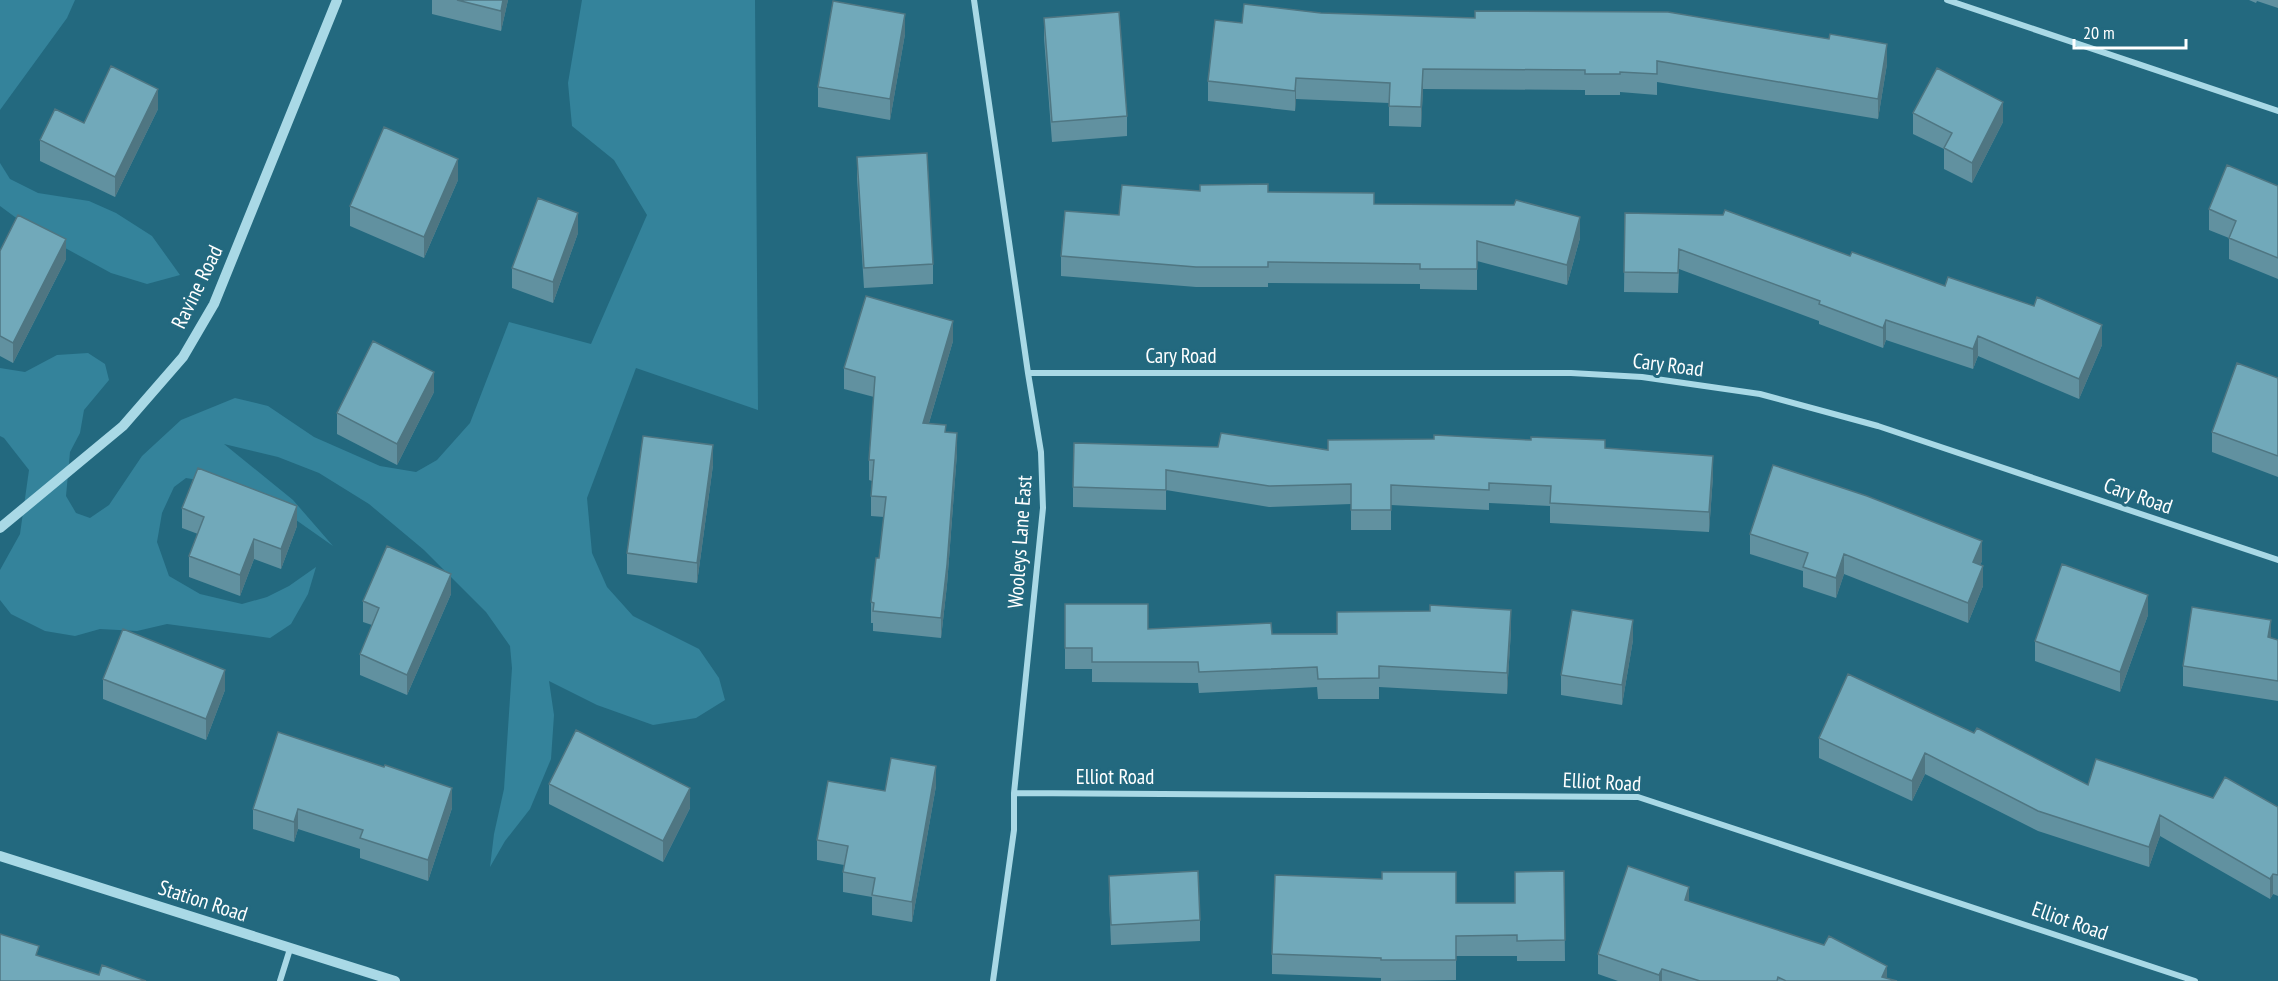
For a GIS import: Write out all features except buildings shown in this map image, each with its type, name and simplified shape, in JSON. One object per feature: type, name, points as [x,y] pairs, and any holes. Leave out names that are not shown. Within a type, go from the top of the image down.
[{"type":"street","name":"Ravine Road","points":[[0,528],[123,426],[183,357],[214,304],[337,0]]},
{"type":"street","name":"Wooleys Lane East","points":[[974,0],[1041,453],[1043,508],[1014,793],[1014,830],[993,981]]},
{"type":"street","points":[[1947,0],[2278,111]]},
{"type":"street","name":"Cary Road","points":[[1028,373],[1571,373],[1642,377],[1760,394],[1878,426],[2278,560]]},
{"type":"street","name":"Elliot Road","points":[[1014,793],[1638,797],[2195,981]]},
{"type":"street","name":"Station Road","points":[[0,856],[395,981]]},
{"type":"street","points":[[280,981],[290,949]]},
{"type":"shaded area","points":[[0,0],[75,0],[67,18],[0,110]]},
{"type":"shaded area","points":[[582,0],[755,0],[758,410],[636,368],[587,498],[592,553],[607,587],[633,616],[699,649],[719,678],[725,700],[696,718],[653,725],[597,705],[549,681],[554,715],[551,759],[530,809],[505,841],[490,867],[494,834],[504,789],[512,668],[510,646],[486,612],[424,550],[369,504],[319,473],[278,457],[224,444],[293,500],[333,546],[279,508],[228,485],[186,478],[174,487],[162,513],[157,542],[169,576],[200,594],[242,604],[267,597],[289,586],[316,567],[308,594],[291,624],[270,638],[167,624],[137,631],[100,629],[75,636],[45,631],[11,614],[0,600],[0,570],[20,534],[29,470],[0,436],[0,368],[25,372],[57,355],[88,353],[105,364],[109,380],[84,410],[80,433],[70,452],[66,496],[76,513],[90,518],[109,505],[142,456],[181,420],[235,398],[268,406],[314,437],[380,466],[416,472],[437,460],[470,423],[509,322],[591,344],[647,215],[614,160],[572,126],[568,83]]},
{"type":"shaded area","points":[[0,163],[10,179],[38,193],[89,201],[116,213],[152,236],[180,275],[147,284],[111,273],[34,231],[0,206]]}]
